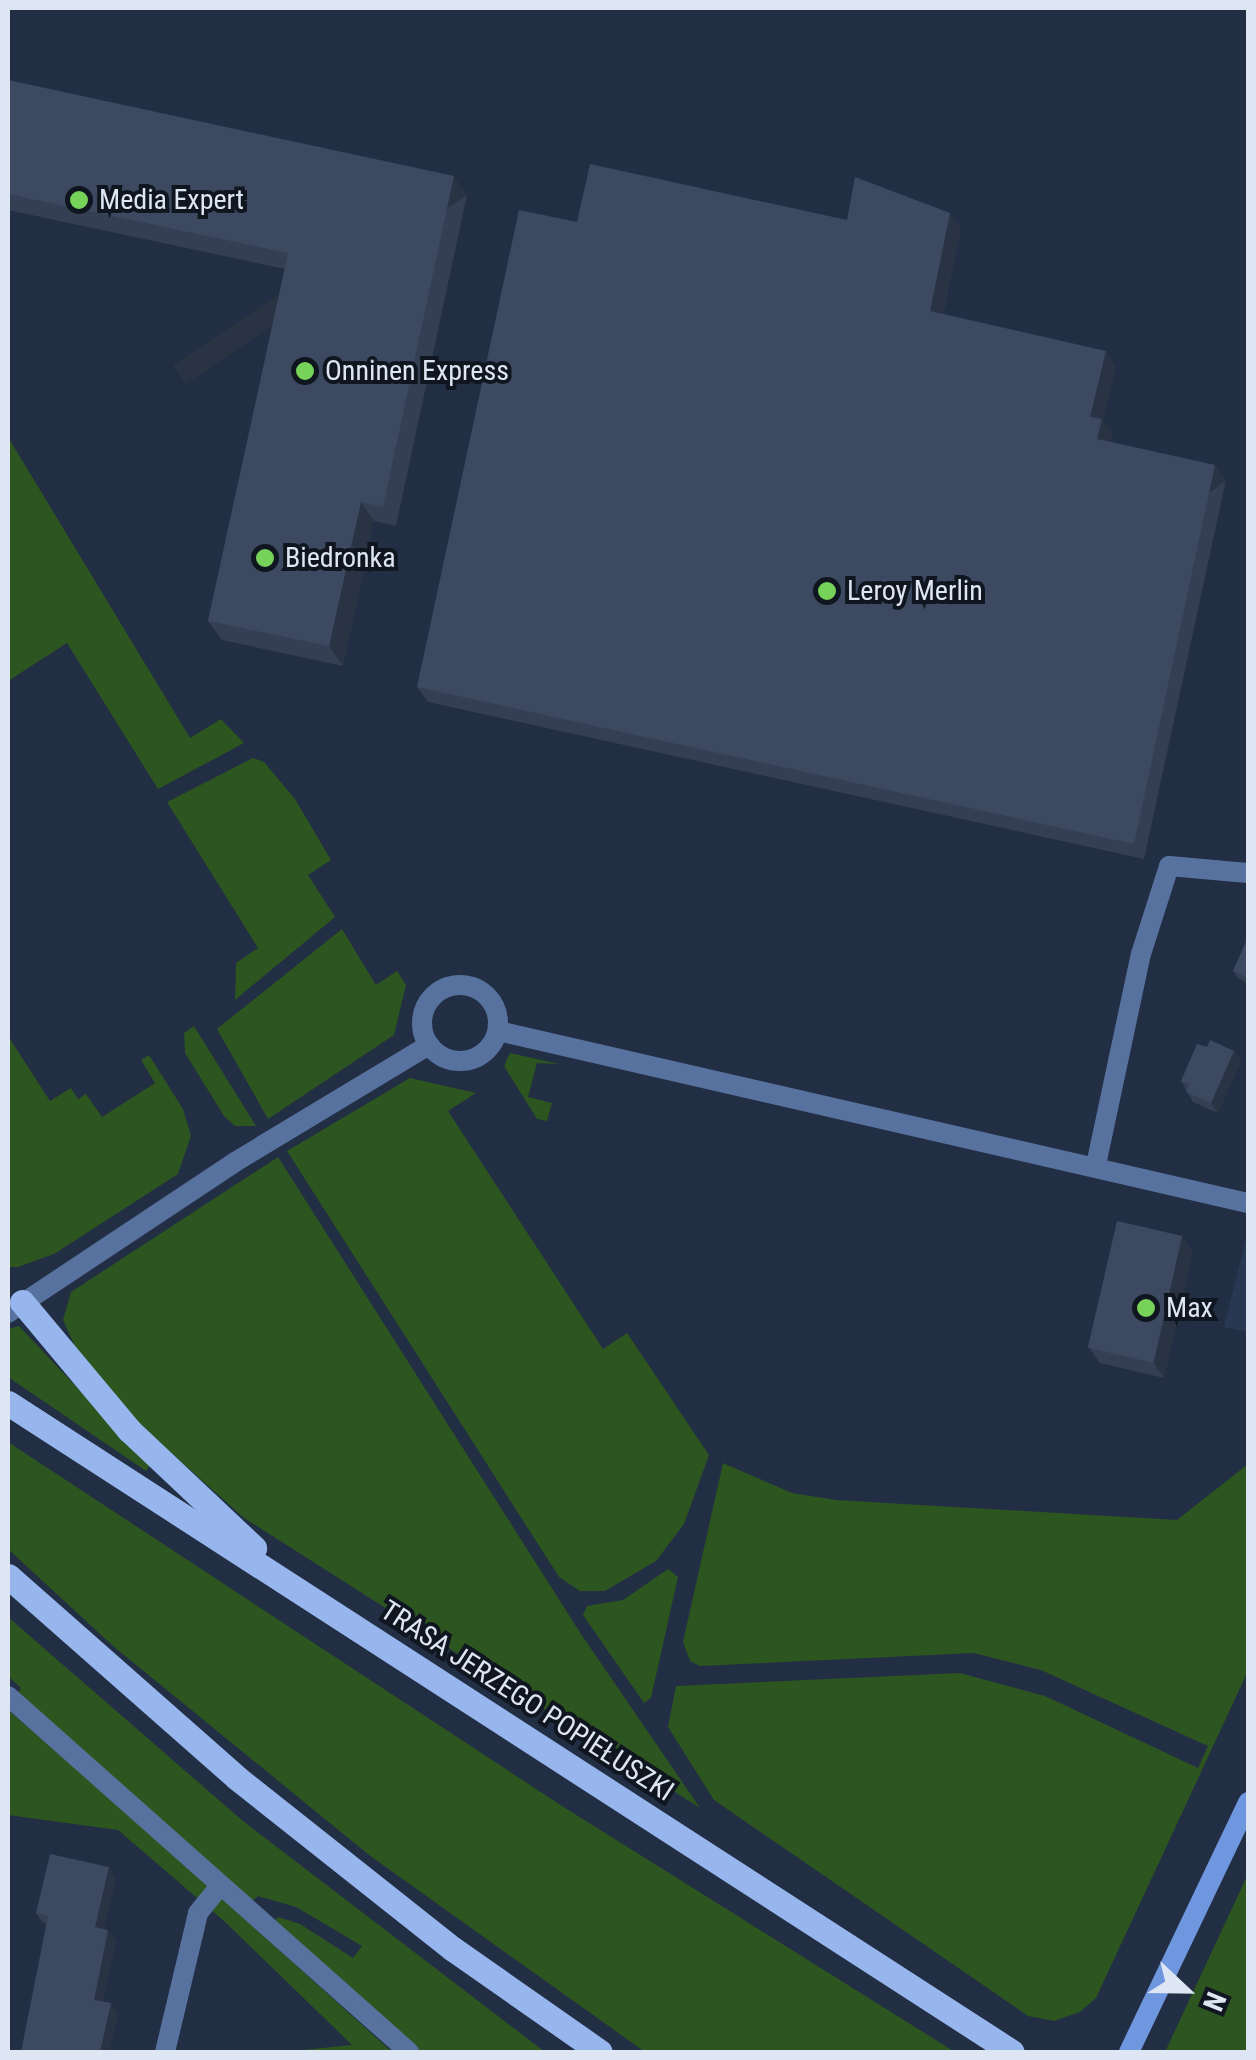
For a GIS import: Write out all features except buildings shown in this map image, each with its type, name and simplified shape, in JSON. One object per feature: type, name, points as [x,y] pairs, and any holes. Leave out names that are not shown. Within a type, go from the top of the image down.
[{"type":"main road","points":[[12,1303],[129,1430],[298,1589]]},
{"type":"main road","name":"TRASA JERZEGO POPIEŁUSZKI","points":[[8,1403],[1012,2052]]},
{"type":"main road","points":[[8,1576],[237,1778],[452,1949],[600,2052]]},
{"type":"main road","points":[[1129,2052],[1248,1802]]},
{"type":"street","points":[[1096,1165],[1140,954],[1169,866],[1248,872]]},
{"type":"street","points":[[459,984],[490,998],[498,1031],[487,1051],[468,1061],[446,1059],[428,1045],[423,1011],[437,992],[459,984]]},
{"type":"street","points":[[498,1031],[1096,1165],[1248,1203]]},
{"type":"street","points":[[12,1303],[428,1045]]},
{"type":"street","points":[[8,1696],[409,2052]]},
{"type":"street","points":[[166,2052],[198,1913],[220,1886]]},
{"type":"shaded area","points":[[1248,1231],[1248,1332],[1224,1327]]},
{"type":"green space","points":[[8,437],[190,738],[221,719],[244,743],[158,789],[67,643],[8,681]]},
{"type":"green space","points":[[253,758],[264,762],[295,799],[331,860],[308,875],[335,917],[235,1000],[236,963],[258,948],[167,802]]},
{"type":"green space","points":[[342,929],[376,985],[397,971],[406,985],[394,1035],[268,1119],[217,1029]]},
{"type":"green space","points":[[194,1026],[256,1126],[235,1126],[224,1116],[185,1053],[184,1033]]},
{"type":"green space","points":[[8,1036],[50,1101],[71,1088],[78,1099],[86,1094],[102,1117],[155,1083],[141,1060],[149,1055],[183,1109],[191,1136],[178,1174],[54,1254],[18,1267],[8,1267]]},
{"type":"green space","points":[[510,1053],[559,1064],[537,1063],[528,1097],[552,1103],[547,1121],[537,1119],[504,1066]]},
{"type":"green space","points":[[410,1078],[476,1093],[448,1111],[603,1349],[627,1333],[709,1455],[684,1524],[656,1561],[605,1591],[580,1591],[559,1577],[287,1151]]},
{"type":"green space","points":[[278,1157],[581,1634],[700,1808],[244,1518],[139,1424],[82,1362],[63,1320],[71,1292]]},
{"type":"green space","points":[[19,1326],[150,1465],[146,1471],[8,1377],[8,1329]]},
{"type":"green space","points":[[8,1442],[562,1806],[955,2052],[645,2052],[369,1855],[113,1646],[8,1549]]},
{"type":"green space","points":[[723,1463],[792,1493],[836,1500],[1177,1520],[1248,1464],[1248,1671],[1096,1998],[1080,2012],[1054,2021],[1028,2016],[714,1800],[668,1727],[676,1686],[960,1673],[1045,1696],[1198,1768],[1208,1746],[1041,1670],[974,1653],[700,1666],[690,1661],[683,1642]]},
{"type":"green space","points":[[668,1569],[678,1577],[651,1698],[644,1703],[583,1615],[587,1606],[623,1600]]},
{"type":"green space","points":[[8,1617],[243,1821],[545,2052],[419,2052],[273,1922],[278,1917],[300,1924],[353,1958],[362,1946],[296,1907],[258,1896],[251,1902],[17,1694],[21,1688],[8,1676]]},
{"type":"green space","points":[[8,1710],[392,2052],[282,2052],[352,2045],[224,1921],[118,1830],[8,1815]]},
{"type":"green space","points":[[1248,1874],[1248,2052],[1165,2052]]},
{"type":"place","name":"Media Expert","points":[[79,200]]},
{"type":"place","name":"Onninen Express","points":[[305,371]]},
{"type":"place","name":"Biedronka","points":[[265,558]]},
{"type":"place","name":"Leroy Merlin","points":[[827,591]]},
{"type":"place","name":"Max","points":[[1146,1308]]}]
